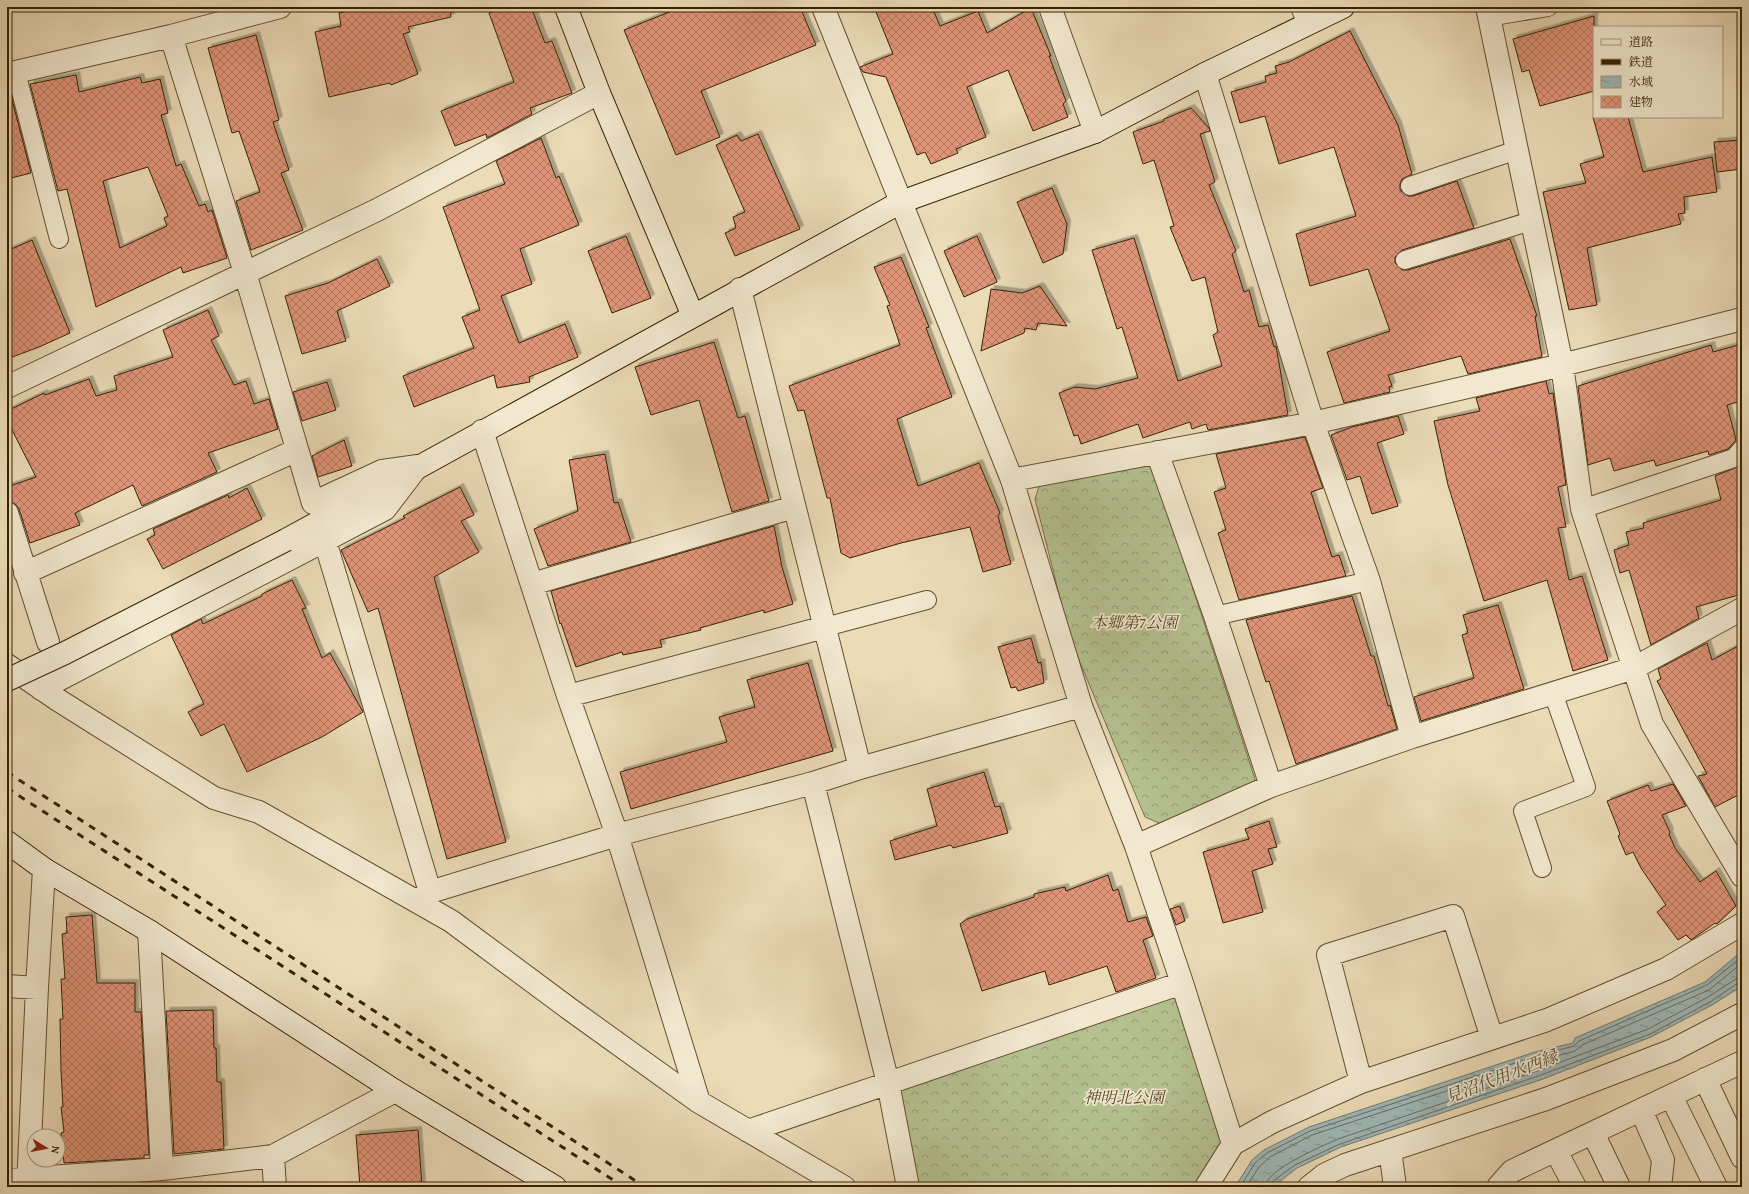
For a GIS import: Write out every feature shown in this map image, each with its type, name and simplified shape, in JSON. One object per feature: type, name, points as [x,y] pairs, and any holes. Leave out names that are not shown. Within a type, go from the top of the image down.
[{"type":"street","points":[[12,73],[171,36],[280,7]]},
{"type":"street","points":[[566,7],[599,93],[693,316]]},
{"type":"street","points":[[823,7],[1012,480],[1080,706],[1136,846],[1182,983],[1233,1144]]},
{"type":"street","points":[[1050,7],[1095,132]]},
{"type":"street","points":[[7,680],[66,653],[286,540],[740,289],[901,202],[1095,132],[1205,74],[1306,15],[1343,7]]},
{"type":"street","points":[[1488,12],[1562,365],[1582,509],[1652,724],[1742,876]]},
{"type":"street","points":[[171,36],[245,273],[313,503],[382,471],[418,466]]},
{"type":"street","points":[[1205,74],[1313,423],[1369,581],[1412,737]]},
{"type":"street","points":[[7,387],[377,210],[599,93]]},
{"type":"street","points":[[740,289],[860,768]]},
{"type":"street","points":[[1012,480],[1313,423],[1562,365],[1742,319]]},
{"type":"street","points":[[482,431],[568,696],[617,835],[699,1102]]},
{"type":"street","points":[[25,573],[297,450]]},
{"type":"street","points":[[1157,452],[1215,616],[1271,786]]},
{"type":"street","points":[[41,689],[385,509],[418,466]]},
{"type":"street","points":[[532,584],[794,507]]},
{"type":"street","points":[[7,514],[48,642]]},
{"type":"street","points":[[325,541],[423,896]]},
{"type":"street","points":[[1136,846],[1271,786],[1412,737],[1634,668],[1742,609]]},
{"type":"street","points":[[568,696],[825,628]]},
{"type":"street","points":[[7,665],[41,689],[214,798],[258,812],[423,896],[451,921],[699,1102],[844,1187]]},
{"type":"street","points":[[423,896],[617,835],[813,783],[860,768],[1080,706]]},
{"type":"street","points":[[813,783],[888,1083],[908,1187]]},
{"type":"street","points":[[7,842],[44,869],[149,931],[536,1181],[555,1187]]},
{"type":"street","points":[[44,869],[37,988],[21,1182],[162,1169],[273,1156],[395,1091]]},
{"type":"street","points":[[1361,1082],[1328,955],[1453,916],[1492,1038]]},
{"type":"street","points":[[1206,1187],[1233,1144],[1272,1122],[1361,1082],[1547,1020],[1666,969],[1742,924]]},
{"type":"street","points":[[149,931],[162,1169]]},
{"type":"street","points":[[748,1131],[1182,983]]},
{"type":"street","points":[[7,986],[37,988]]},
{"type":"street","points":[[1309,1187],[1324,1175],[1345,1165],[1546,1099],[1673,1050],[1742,1014]]},
{"type":"street","points":[[1498,1187],[1512,1171],[1742,1062]]},
{"type":"street","points":[[1705,1079],[1742,1158]]},
{"type":"street","points":[[1671,1096],[1716,1187]]},
{"type":"street","points":[[1641,1110],[1663,1160],[1663,1176],[1660,1187]]},
{"type":"street","points":[[1593,1133],[1619,1187]]},
{"type":"street","points":[[1390,1150],[1395,1187]]},
{"type":"street","points":[[1556,1151],[1575,1187]]},
{"type":"street","points":[[273,1156],[275,1187]]},
{"type":"lane","points":[[1488,12],[1548,7]]},
{"type":"lane","points":[[12,73],[59,239]]},
{"type":"lane","points":[[1410,186],[1516,150]]},
{"type":"lane","points":[[1405,260],[1531,221]]},
{"type":"lane","points":[[1582,509],[1734,458],[1742,449]]},
{"type":"lane","points":[[1215,616],[1369,581]]},
{"type":"lane","points":[[825,628],[927,600]]},
{"type":"lane","points":[[1542,868],[1523,811],[1586,788],[1553,693]]},
{"type":"green space","name":"本郷第7公園","points":[[1148,463],[1153,466],[1255,779],[1250,792],[1161,824],[1145,817],[1071,641],[1035,499],[1039,486]]},
{"type":"green space","name":"神明北公園","points":[[1182,983],[1233,1144],[1206,1187],[908,1187],[888,1083]]},
{"type":"water","name":"見沼代用水西縁","points":[[1742,951],[1742,986],[1712,1005],[1651,1037],[1543,1079],[1341,1147],[1297,1168],[1273,1187],[1235,1187],[1252,1160],[1264,1150],[1309,1127],[1535,1052],[1573,1043],[1575,1038],[1705,982]]},
{"type":"building","points":[[367,7],[450,7],[451,17],[408,27],[410,32],[403,34],[418,74],[391,85],[390,83],[329,97],[315,32],[341,26],[339,13]]},
{"type":"building","points":[[505,7],[531,7],[545,43],[552,41],[572,93],[530,108],[532,114],[487,138],[486,134],[455,146],[441,111],[514,82],[489,13]]},
{"type":"building","points":[[682,7],[800,7],[816,45],[701,91],[720,137],[676,155],[624,30]]},
{"type":"building","points":[[874,7],[932,7],[940,26],[978,11],[987,33],[1031,8],[1051,56],[1049,56],[1066,101],[1063,104],[1068,117],[1033,131],[1008,70],[967,87],[986,137],[956,149],[958,153],[931,164],[925,152],[917,155],[886,77],[863,72],[860,67],[893,54]]},
{"type":"building","points":[[1594,16],[1593,91],[1540,106],[1529,70],[1522,72],[1513,39]]},
{"type":"building","points":[[1350,31],[1398,125],[1412,174],[1402,179],[1400,190],[1408,196],[1413,196],[1457,181],[1474,228],[1402,250],[1395,257],[1395,263],[1402,270],[1408,270],[1510,239],[1537,316],[1535,316],[1542,357],[1468,374],[1461,356],[1388,375],[1392,386],[1389,387],[1390,392],[1344,403],[1327,352],[1390,331],[1368,269],[1310,286],[1296,234],[1356,216],[1334,147],[1279,164],[1265,116],[1240,123],[1231,92],[1266,82],[1265,76],[1277,73],[1275,66],[1289,62]]},
{"type":"building","points":[[256,35],[279,120],[273,122],[289,170],[281,173],[303,230],[251,250],[236,201],[260,192],[239,131],[232,133],[208,48]]},
{"type":"building","points":[[76,75],[79,92],[140,77],[142,83],[160,79],[168,113],[161,115],[176,166],[181,164],[199,206],[205,204],[208,212],[212,210],[227,258],[183,273],[181,267],[96,307],[67,189],[58,191],[30,84]],"holes":[[[148,167],[168,216],[164,218],[167,226],[120,248],[103,181]]]},
{"type":"building","points":[[9,88],[31,173],[7,179],[7,89]]},
{"type":"building","points":[[1191,108],[1210,131],[1200,134],[1215,182],[1209,185],[1236,251],[1232,254],[1244,292],[1249,290],[1259,327],[1268,325],[1274,347],[1276,346],[1288,415],[1208,430],[1206,424],[1192,429],[1190,422],[1143,438],[1138,424],[1081,444],[1078,435],[1074,436],[1059,393],[1075,387],[1095,389],[1138,378],[1122,327],[1117,329],[1092,250],[1134,238],[1178,381],[1222,366],[1213,335],[1218,332],[1205,277],[1192,281],[1170,227],[1174,226],[1154,160],[1143,164],[1133,132],[1164,121],[1164,119]]},
{"type":"building","points":[[1593,118],[1628,118],[1643,172],[1712,157],[1717,192],[1684,197],[1685,213],[1678,214],[1681,224],[1587,248],[1597,305],[1569,310],[1543,192],[1586,183],[1580,164],[1604,157]]},
{"type":"building","points":[[758,134],[800,229],[735,256],[725,233],[736,228],[733,217],[745,212],[716,145],[737,135],[741,141]]},
{"type":"building","points":[[541,138],[556,178],[559,176],[579,225],[520,249],[532,284],[501,296],[519,343],[565,324],[578,357],[529,377],[530,382],[497,388],[494,375],[414,407],[403,376],[474,348],[462,317],[480,310],[443,207],[505,184],[496,161]]},
{"type":"building","points":[[1742,140],[1742,169],[1717,172],[1714,142]]},
{"type":"building","points":[[1052,188],[1067,224],[1063,254],[1043,263],[1017,202]]},
{"type":"building","points":[[626,236],[651,298],[612,313],[588,251]]},
{"type":"building","points":[[977,236],[997,282],[964,297],[944,251]]},
{"type":"building","points":[[32,240],[70,333],[7,359],[7,251]]},
{"type":"building","points":[[901,257],[929,327],[926,328],[952,397],[897,419],[918,486],[979,463],[1000,513],[998,516],[1011,564],[983,572],[970,527],[901,543],[850,558],[841,553],[830,498],[827,498],[804,410],[798,411],[789,386],[900,345],[887,306],[890,305],[874,267]]},
{"type":"building","points":[[377,259],[390,286],[337,311],[346,341],[302,354],[285,296],[328,283]]},
{"type":"building","points":[[1040,286],[1067,326],[1038,323],[1036,330],[1025,328],[1024,333],[981,351],[991,289],[1022,293]]},
{"type":"building","points":[[208,310],[219,336],[211,340],[234,385],[246,381],[254,404],[269,399],[278,429],[208,453],[217,472],[142,506],[133,485],[75,513],[80,525],[30,543],[19,509],[15,504],[7,501],[7,487],[36,477],[7,420],[7,411],[44,393],[45,395],[89,379],[96,396],[117,390],[114,376],[173,357],[163,330]]},
{"type":"building","points":[[714,342],[738,418],[745,416],[769,501],[732,512],[699,400],[651,415],[635,367]]},
{"type":"building","points":[[1742,344],[1742,401],[1727,405],[1736,440],[1728,449],[1709,455],[1708,451],[1656,466],[1654,460],[1614,471],[1610,458],[1588,465],[1578,386],[1711,345],[1713,352]]},
{"type":"building","points":[[1546,381],[1549,394],[1553,393],[1566,485],[1558,487],[1566,527],[1558,528],[1569,580],[1582,576],[1608,660],[1573,671],[1547,580],[1484,601],[1448,485],[1434,421],[1480,411],[1476,398]]},
{"type":"building","points":[[327,382],[336,410],[302,421],[293,392]]},
{"type":"building","points":[[1398,416],[1404,434],[1377,443],[1398,506],[1372,514],[1360,476],[1347,480],[1331,435],[1352,427]]},
{"type":"building","points":[[1305,437],[1323,488],[1311,492],[1332,557],[1339,555],[1346,576],[1239,600],[1218,533],[1226,530],[1214,492],[1226,488],[1216,454]]},
{"type":"building","points":[[344,440],[352,466],[318,477],[312,456]]},
{"type":"building","points":[[605,454],[614,503],[618,502],[631,542],[548,566],[534,529],[578,511],[569,460]]},
{"type":"building","points":[[1742,465],[1742,594],[1696,607],[1699,618],[1651,645],[1629,570],[1620,573],[1614,550],[1629,545],[1626,532],[1644,528],[1643,523],[1721,500],[1715,476]]},
{"type":"building","points":[[460,487],[474,515],[461,521],[479,552],[434,577],[506,842],[447,859],[378,608],[368,612],[341,550],[405,518],[403,516]]},
{"type":"building","points":[[247,488],[262,519],[163,569],[147,539],[155,535],[153,529],[228,495],[229,498]]},
{"type":"building","points":[[774,526],[782,567],[793,604],[764,613],[764,610],[700,628],[701,630],[660,640],[662,647],[623,655],[622,652],[576,667],[561,623],[560,624],[551,591]]},
{"type":"building","points":[[292,580],[306,608],[302,609],[322,658],[330,653],[363,712],[322,737],[247,772],[224,724],[201,736],[188,712],[204,704],[171,635],[201,619],[203,624]]},
{"type":"building","points":[[1352,596],[1371,656],[1374,656],[1388,706],[1390,705],[1397,729],[1296,764],[1269,681],[1266,682],[1246,620]]},
{"type":"building","points":[[1498,605],[1524,689],[1421,721],[1414,697],[1474,678],[1462,635],[1468,633],[1463,615]]},
{"type":"building","points":[[1031,638],[1038,663],[1041,662],[1044,683],[1018,691],[1016,687],[1011,688],[998,647]]},
{"type":"building","points":[[1707,643],[1712,660],[1742,644],[1742,793],[1715,807],[1698,776],[1707,774],[1657,681],[1661,679],[1658,669]]},
{"type":"building","points":[[808,663],[833,751],[631,809],[620,772],[727,742],[719,717],[755,707],[747,680]]},
{"type":"building","points":[[984,772],[995,807],[1000,806],[1008,833],[953,848],[951,845],[895,860],[890,841],[937,826],[927,789]]},
{"type":"building","points":[[1673,784],[1686,806],[1662,815],[1670,832],[1669,834],[1675,848],[1700,882],[1716,871],[1736,906],[1717,924],[1715,923],[1691,940],[1686,935],[1678,940],[1657,912],[1666,905],[1641,868],[1633,852],[1626,855],[1618,836],[1620,834],[1607,801],[1648,785],[1651,791]]},
{"type":"building","points":[[1269,821],[1277,847],[1268,849],[1273,864],[1252,871],[1263,912],[1223,923],[1203,852],[1249,839],[1245,829]]},
{"type":"building","points":[[1108,875],[1113,891],[1118,889],[1128,922],[1146,917],[1153,936],[1143,940],[1156,978],[1116,992],[1107,966],[1049,985],[1045,971],[982,991],[960,924],[967,919],[1034,897],[1034,894],[1065,887],[1066,891]]},
{"type":"building","points":[[1180,906],[1185,921],[1176,925],[1170,909]]},
{"type":"building","points":[[92,915],[97,983],[135,983],[135,1012],[141,1012],[149,1155],[144,1155],[144,1158],[66,1163],[66,1128],[64,1128],[61,1107],[63,1107],[60,1019],[63,1019],[61,979],[65,979],[62,934],[67,933],[66,917]]},
{"type":"building","points":[[213,1010],[217,1082],[221,1082],[224,1149],[174,1154],[166,1011]]},
{"type":"building","points":[[418,1130],[422,1187],[360,1187],[356,1135]]},
{"type":"building","points":[[129,1184],[129,1187],[85,1187]]},
{"type":"railway","points":[[7,772],[645,1187]]},
{"type":"railway","points":[[7,788],[624,1187]]}]
